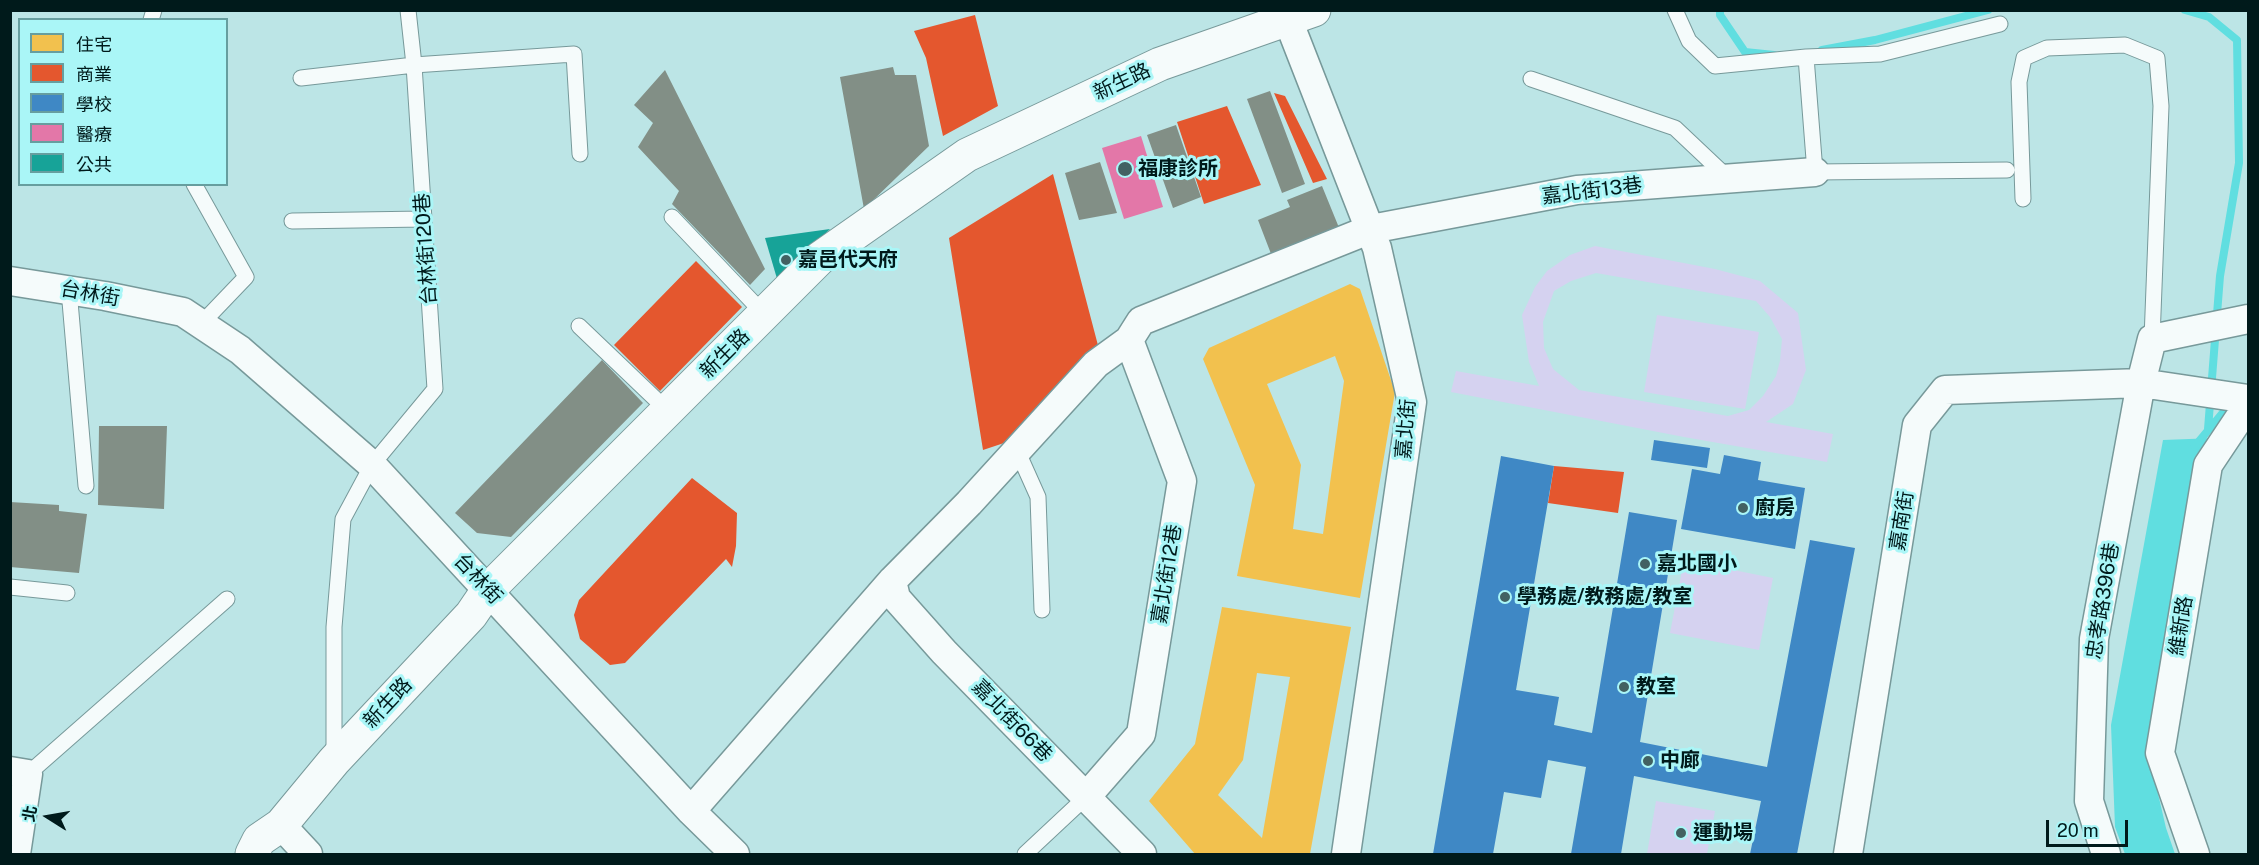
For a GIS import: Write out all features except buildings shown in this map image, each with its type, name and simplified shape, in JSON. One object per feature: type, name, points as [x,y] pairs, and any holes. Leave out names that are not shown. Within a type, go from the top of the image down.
[{"type":"street","name":"嘉北街","points":[[1301,15],[1377,248],[1412,402],[1346,855]]},
{"type":"street","name":"新生路","points":[[252,855],[259,840],[281,825],[334,761],[471,615],[488,590],[820,258],[967,155],[1160,64],[1301,15]]},
{"type":"street","name":"嘉北街13巷","points":[[1371,230],[1576,190],[1815,172]]},
{"type":"street","points":[[691,811],[892,581],[969,502],[1096,364],[1129,340],[1141,321],[1371,230]]},
{"type":"street","name":"台林街","points":[[10,281],[183,312],[240,351],[372,465],[691,811],[735,855]]},
{"type":"street","points":[[2152,339],[2248,319]]},
{"type":"street","name":"忠孝路396巷","points":[[2106,855],[2089,801],[2094,639],[2141,382],[2152,339]]},
{"type":"street","name":"嘉北街12巷","points":[[1086,797],[1141,734],[1182,481],[1129,340]]},
{"type":"street","name":"嘉南街","points":[[1848,855],[1917,425],[1945,390],[2141,382],[2248,399]]},
{"type":"street","name":"維新路","points":[[2195,855],[2160,753],[2208,465],[2248,405]]},
{"type":"street","name":"嘉北街66巷","points":[[892,581],[896,598],[937,644],[1142,855]]},
{"type":"street","points":[[16,855],[19,772]]},
{"type":"street","points":[[281,825],[308,855]]},
{"type":"lane","name":"台林街120巷","points":[[334,761],[334,627],[343,519],[372,465],[435,389],[414,65],[408,10]]},
{"type":"lane","points":[[1676,10],[1689,41],[1715,66],[1806,57],[1880,54],[2000,24]]},
{"type":"lane","points":[[2023,199],[2019,82],[2024,58],[2047,48],[2125,45],[2157,58],[2161,106],[2152,339]]},
{"type":"lane","points":[[301,78],[414,65],[574,54],[580,154]]},
{"type":"lane","points":[[1806,57],[1815,172],[2007,170]]},
{"type":"lane","points":[[1531,79],[1675,128],[1728,178]]},
{"type":"lane","points":[[195,186],[246,277],[201,324]]},
{"type":"lane","points":[[672,217],[764,314]]},
{"type":"lane","points":[[292,221],[424,219]]},
{"type":"lane","points":[[69,290],[86,486]]},
{"type":"lane","points":[[579,326],[668,411]]},
{"type":"lane","points":[[1017,450],[1038,497],[1042,610]]},
{"type":"lane","points":[[10,587],[67,593]]},
{"type":"lane","points":[[19,772],[227,599]]},
{"type":"lane","points":[[1025,855],[1086,797]]},
{"type":"shaded area","points":[[1595,246],[1715,269],[1760,281],[1798,313],[1806,370],[1793,404],[1766,422],[1833,434],[1827,462],[1451,392],[1456,371],[1539,386],[1529,362],[1522,315],[1535,287],[1547,271],[1570,255]],"holes":[[[1596,273],[1756,301],[1770,317],[1782,339],[1780,361],[1776,376],[1763,396],[1749,410],[1728,416],[1579,390],[1553,369],[1544,348],[1543,322],[1554,291],[1571,281]]]},
{"type":"shaded area","points":[[1657,315],[1759,332],[1745,409],[1644,392]]},
{"type":"shaded area","points":[[1684,560],[1773,578],[1759,650],[1670,633]]},
{"type":"shaded area","name":"運動場","points":[[1656,801],[1715,811],[1707,854],[1647,854]]},
{"type":"water","points":[[2215,438],[2149,755],[2166,828],[2175,854],[2125,854],[2115,827],[2111,725],[2163,440]]},
{"type":"waterway","points":[[1720,10],[1720,15],[1745,52],[1774,55]]},
{"type":"waterway","points":[[1822,50],[1875,40],[1988,10]]},
{"type":"waterway","points":[[2185,10],[2209,17],[2237,40],[2239,163],[2220,276],[2208,429]]},
{"type":"waterway","points":[[2195,446],[2231,403]]},
{"type":"place","name":"福康診所","points":[[1125,169]]},
{"type":"place","name":"嘉邑代天府","points":[[786,260]]},
{"type":"place","name":"廚房","points":[[1743,508]]},
{"type":"place","name":"嘉北國小","points":[[1645,564]]},
{"type":"place","name":"學務處/教務處/教室","points":[[1505,597]]},
{"type":"place","name":"教室","points":[[1624,687]]},
{"type":"place","name":"中廊","points":[[1648,761]]},
{"type":"place","name":"運動場","points":[[1681,833]]}]
